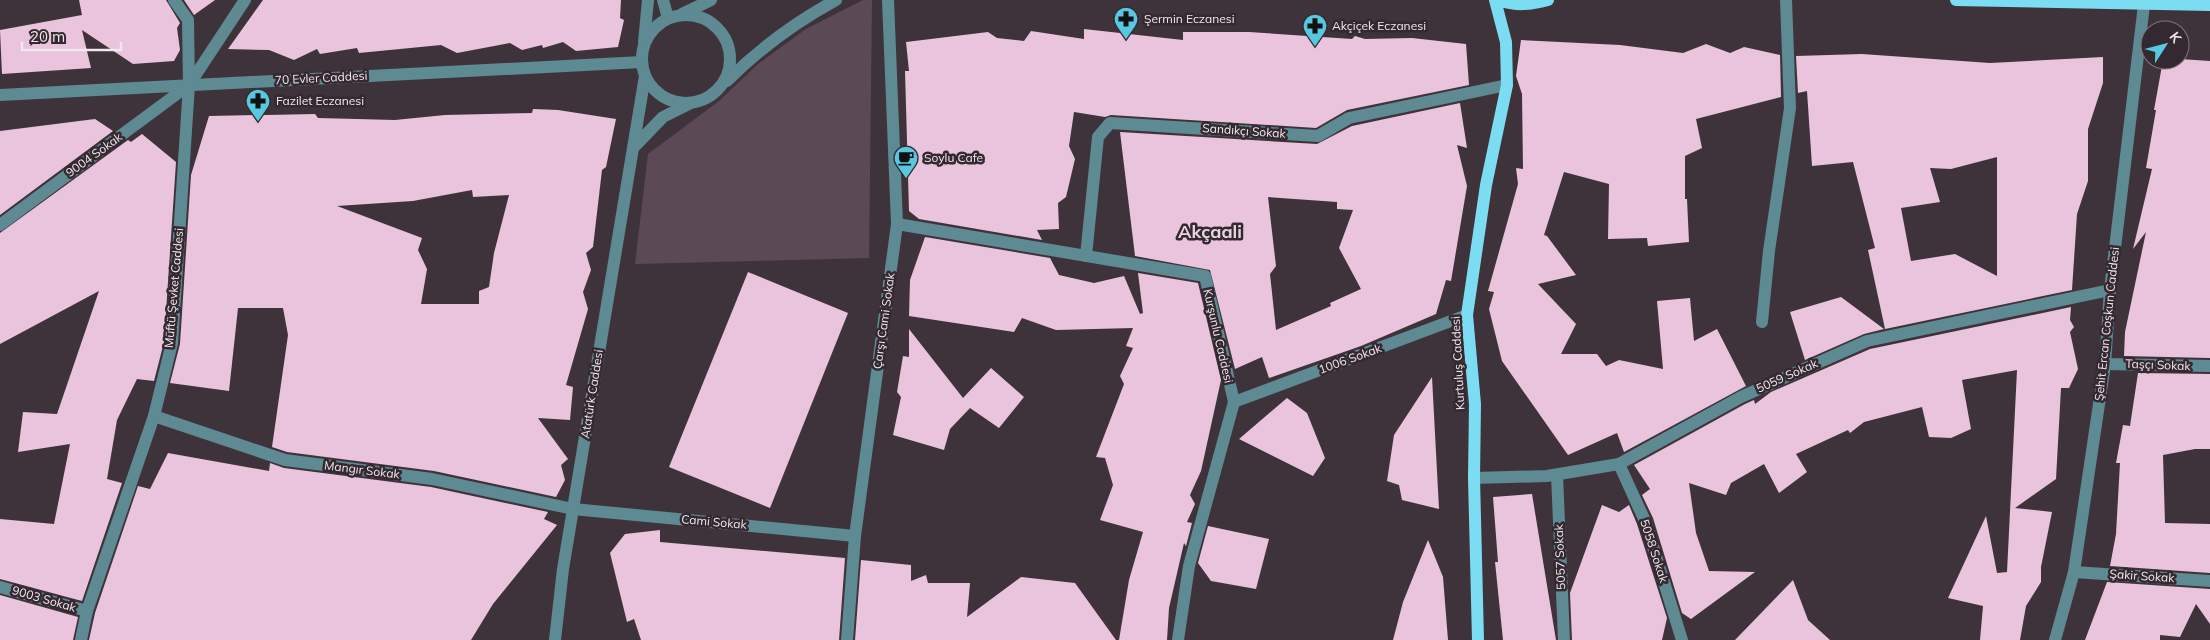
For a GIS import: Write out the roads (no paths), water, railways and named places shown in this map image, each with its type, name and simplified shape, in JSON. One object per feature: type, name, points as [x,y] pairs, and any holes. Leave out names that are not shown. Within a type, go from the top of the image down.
[{"type":"main road","points":[[1496,0],[1512,5],[1529,6],[1548,0]]},
{"type":"main road","name":"Kurtuluş Caddesi","points":[[1478,640],[1474,478],[1475,404],[1467,315],[1486,185],[1507,85],[1506,42],[1496,0]]},
{"type":"main road","points":[[1956,0],[2210,5]]},
{"type":"street","points":[[174,0],[188,20],[189,85]]},
{"type":"street","name":"Müftü Şevket Caddesi","points":[[81,640],[87,611],[154,416],[172,343],[189,85],[245,0]]},
{"type":"street","points":[[648,0],[642,62],[645,76],[653,89],[664,98],[678,103],[693,103]]},
{"type":"street","points":[[663,0],[674,17]]},
{"type":"street","points":[[644,48],[650,34],[659,24],[711,0]]},
{"type":"street","points":[[633,148],[663,117],[707,98],[718,90],[756,52],[789,27],[836,0]]},
{"type":"street","name":"Çarşı Cami Sokak","points":[[848,640],[855,536],[898,224],[888,0]]},
{"type":"street","points":[[1762,322],[1769,251],[1790,108],[1786,0]]},
{"type":"street","name":"Şehit Ercan Coşkun Caddesi","points":[[2054,640],[2074,572],[2105,364],[2110,290],[2146,3]]},
{"type":"street","points":[[674,17],[701,17],[714,24],[724,35],[730,49],[731,64],[727,78],[718,90]]},
{"type":"street","name":"70 Evler Caddesi","points":[[0,95],[642,62]]},
{"type":"street","name":"Atatürk Caddesi","points":[[555,640],[563,569],[645,76]]},
{"type":"street","name":"9004 Sokak","points":[[0,225],[189,85]]},
{"type":"street","name":"Sandıkçı Sokak","points":[[1086,256],[1098,137],[1110,122],[1318,136],[1349,118],[1507,85]]},
{"type":"street","name":"Kurşunlu Caddesi","points":[[898,224],[1205,276],[1234,402],[1189,566],[1178,640]]},
{"type":"street","name":"5059 Sokak","points":[[1474,478],[1557,475],[1619,464],[1741,396],[1866,342],[2110,290]]},
{"type":"street","name":"1006 Sokak","points":[[1234,402],[1467,315]]},
{"type":"street","name":"Taşçı Sokak","points":[[2105,364],[2210,366]]},
{"type":"street","name":"Mangır Sokak","points":[[154,416],[285,460],[432,479],[573,509]]},
{"type":"street","name":"5058 Sokak","points":[[1619,464],[1645,521],[1682,640]]},
{"type":"street","name":"5057 Sokak","points":[[1557,475],[1564,640]]},
{"type":"street","name":"Cami Sokak","points":[[573,509],[855,536]]},
{"type":"street","name":"Şakir Sokak","points":[[2074,572],[2210,581]]},
{"type":"street","name":"9003 Sokak","points":[[0,587],[87,611]]},
{"type":"place","name":"Şermin Eczanesi","points":[[1126,40]]},
{"type":"place","name":"Akçiçek Eczanesi","points":[[1315,47]]},
{"type":"place","name":"Fazilet Eczanesi","points":[[258,122]]},
{"type":"place","name":"Soylu Cafe","points":[[906,179]]},
{"type":"district","name":"Akçaali","points":[[1210,232]]}]
